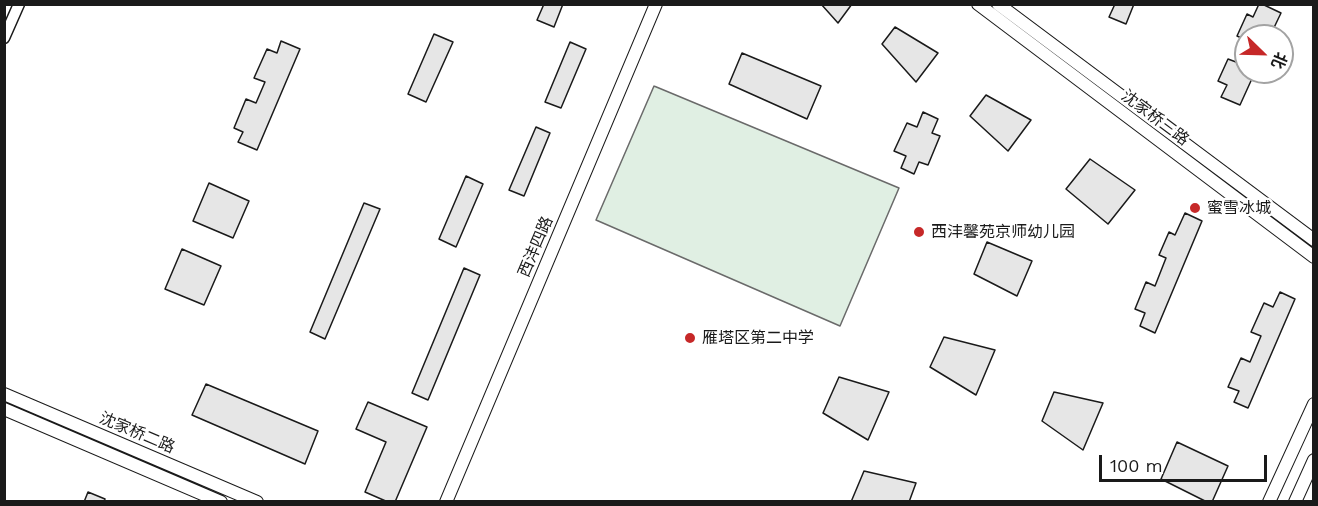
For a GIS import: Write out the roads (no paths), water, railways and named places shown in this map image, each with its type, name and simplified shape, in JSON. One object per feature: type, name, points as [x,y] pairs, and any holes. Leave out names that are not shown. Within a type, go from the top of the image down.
[{"type":"street","points":[[4,38],[19,4]]},
{"type":"street","name":"西沣四路","points":[[446,501],[656,4]]},
{"type":"street","name":"沈家桥三路","points":[[978,4],[1314,257]]},
{"type":"street","name":"沈家桥三路","points":[[998,4],[1314,240]]},
{"type":"street","name":"沈家桥二路","points":[[4,394],[257,501]]},
{"type":"street","points":[[1269,501],[1314,404]]},
{"type":"street","name":"沈家桥二路","points":[[4,409],[221,501]]},
{"type":"street","points":[[1295,501],[1314,460]]},
{"type":"place","name":"蜜雪冰城","points":[[1195,208]]},
{"type":"place","name":"西沣馨苑京师幼儿园","points":[[919,232]]},
{"type":"place","name":"雁塔区第二中学","points":[[690,338]]}]
